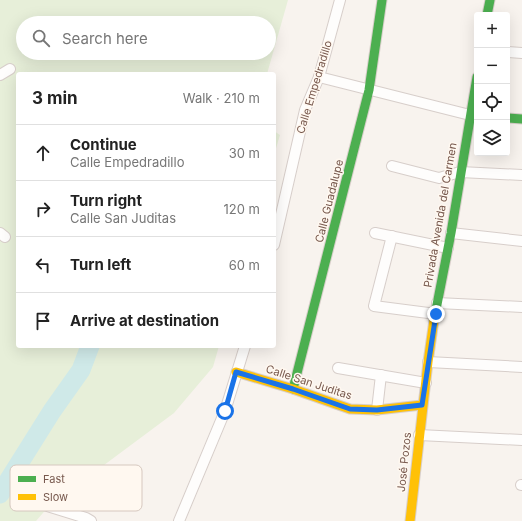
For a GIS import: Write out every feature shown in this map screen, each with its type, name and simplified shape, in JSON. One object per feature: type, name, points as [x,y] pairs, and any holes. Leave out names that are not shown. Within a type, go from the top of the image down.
[{"type":"street","name":"Calle Empedradillo","points":[[276,236],[305,110],[319,77],[340,0]]},
{"type":"street","name":"Calle Guadalupe","points":[[293,389],[369,90],[382,0]]},
{"type":"street","points":[[488,12],[490,0]]},
{"type":"street","points":[[510,52],[522,53]]},
{"type":"street","points":[[0,75],[10,69]]},
{"type":"street","points":[[319,77],[474,115]]},
{"type":"street","name":"Privada Avenida del Carmen","points":[[422,405],[437,303],[451,233],[460,172],[474,115]]},
{"type":"street","points":[[510,118],[522,119]]},
{"type":"street","points":[[392,166],[439,178],[460,172],[522,175]]},
{"type":"street","points":[[375,233],[448,248]]},
{"type":"street","points":[[451,233],[522,241]]},
{"type":"street","points":[[392,236],[374,306],[436,314]]},
{"type":"street","points":[[437,303],[522,307]]},
{"type":"street","points":[[179,521],[225,411],[244,348]]},
{"type":"street","points":[[428,362],[522,367]]},
{"type":"street","points":[[338,368],[426,382]]},
{"type":"street","name":"Calle San Juditas","points":[[236,372],[293,389],[350,409],[377,410],[422,405]]},
{"type":"street","points":[[377,410],[381,375]]},
{"type":"street","name":"José Pozos","points":[[410,521],[422,405]]},
{"type":"street","points":[[419,435],[522,440]]},
{"type":"street","points":[[63,511],[86,518],[90,521]]},
{"type":"green space","points":[[0,0],[288,0],[276,42],[276,16],[16,16],[16,60],[271,60],[268,72],[16,72],[16,348],[218,348],[213,367],[174,413],[104,465],[10,465],[10,511],[45,511],[36,521],[0,521]]},
{"type":"green space","points":[[276,132],[280,135],[276,148]]},
{"type":"waterway","points":[[18,465],[52,411],[81,370],[89,348]]},
{"type":"waterway","points":[[0,494],[10,478]]},
{"type":"traffic: fast","points":[[293,389],[369,90],[382,0]]},
{"type":"traffic: fast","points":[[488,12],[490,0]]},
{"type":"traffic: fast","points":[[434,320],[451,233],[476,84]]},
{"type":"traffic: fast","points":[[510,118],[522,119]]},
{"type":"traffic: slow","points":[[410,521],[434,320]]},
{"type":"traffic: slow","points":[[236,372],[293,389],[350,409],[377,410],[422,405]]},
{"type":"route","points":[[225,411],[236,372],[293,389],[350,409],[377,410],[422,405],[436,314]]}]
